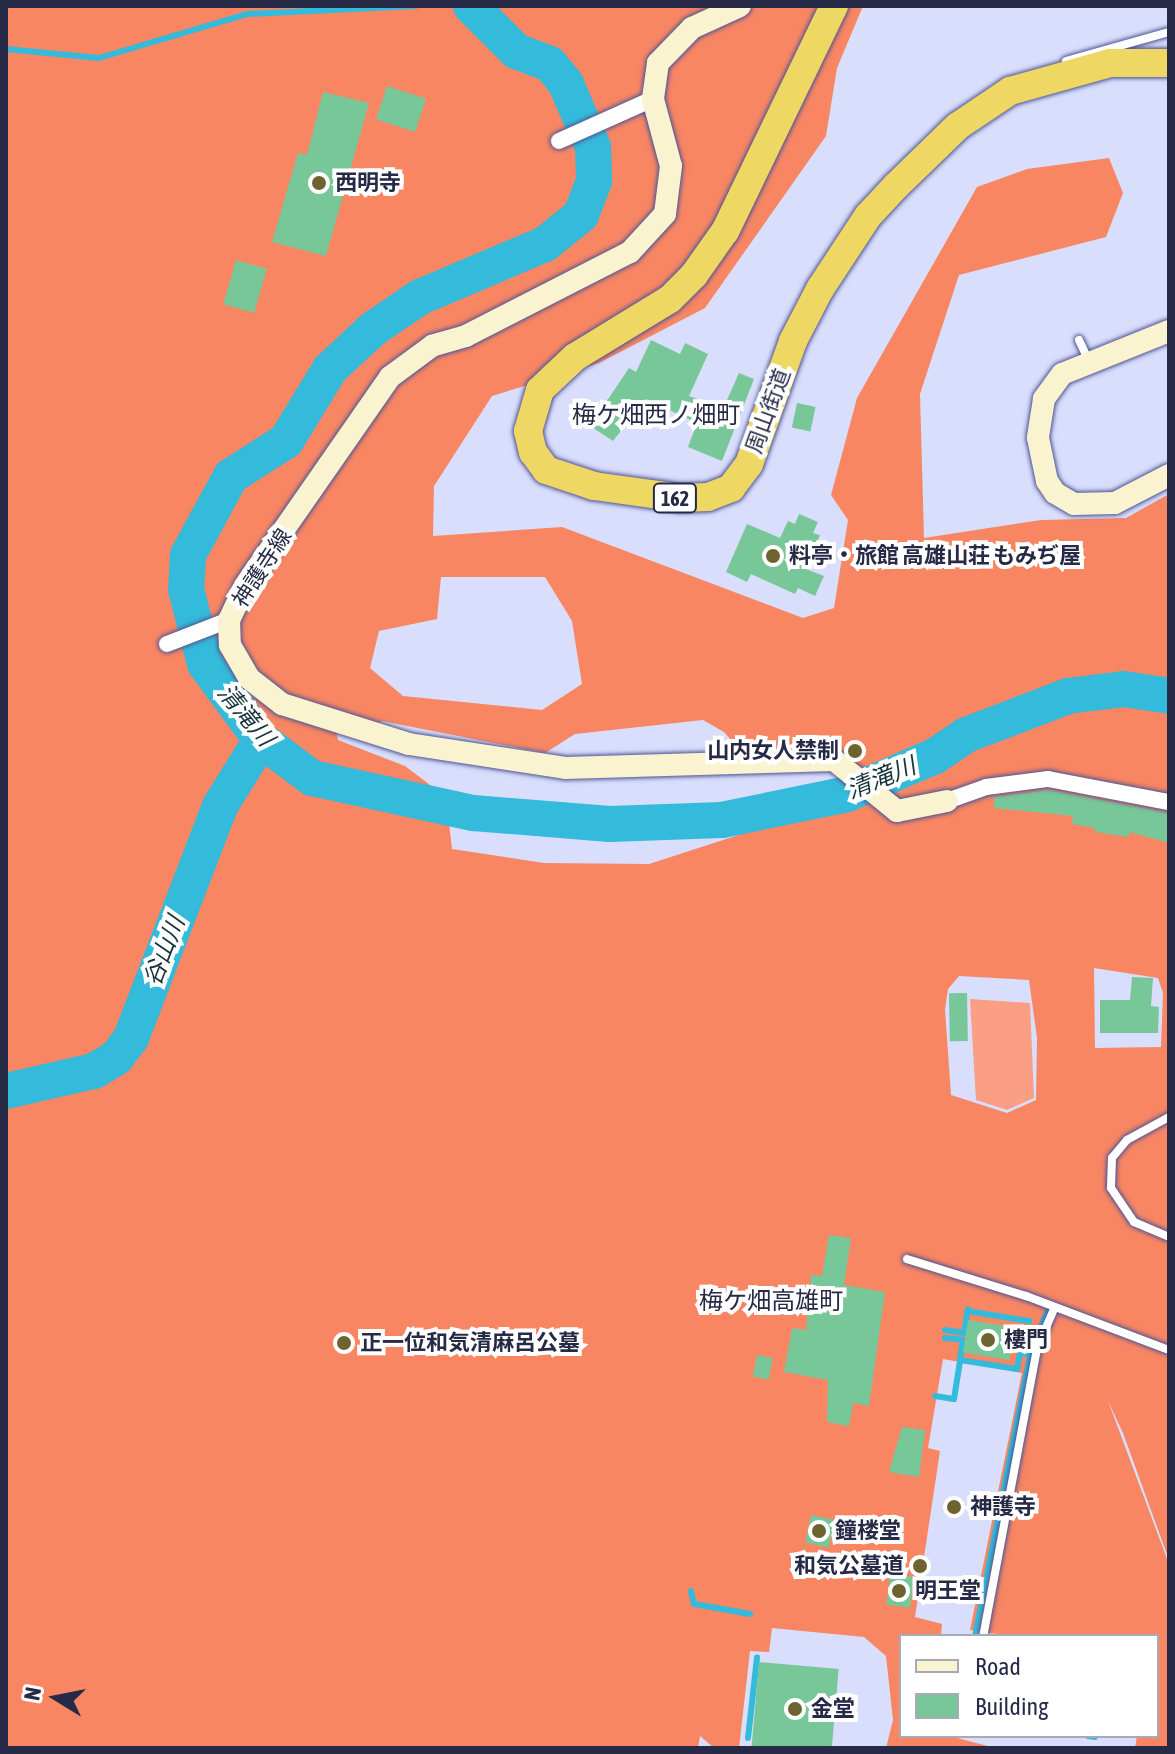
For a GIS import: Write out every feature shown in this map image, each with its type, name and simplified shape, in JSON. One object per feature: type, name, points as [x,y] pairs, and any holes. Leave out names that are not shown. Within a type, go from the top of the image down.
[{"type":"highway","name":"周山街道","points":[[834,6],[725,231],[694,275],[670,299],[564,365],[540,390],[528,431],[533,452],[546,470],[594,486],[681,498],[708,497],[731,488],[749,464],[793,341],[868,216],[958,126],[1010,91],[1110,63],[1169,63]]},
{"type":"main road","name":"神護寺線","points":[[740,6],[692,28],[671,46],[658,63],[653,99],[671,166],[665,214],[630,252],[466,336],[432,346],[390,377],[245,586],[225,621],[230,645],[239,664],[282,704],[409,744],[565,768],[834,760],[847,767],[883,805],[908,811],[947,801]]},
{"type":"main road","points":[[1169,331],[1083,350],[1052,385],[1038,419],[1043,471],[1055,493],[1074,504],[1097,507],[1130,497],[1169,475]]},
{"type":"street","points":[[559,141],[599,119],[653,99]]},
{"type":"street","points":[[167,644],[225,621]]},
{"type":"street","points":[[947,801],[986,787],[1048,779],[1169,802]]},
{"type":"lane","points":[[1049,66],[1169,32]]},
{"type":"lane","points":[[1010,91],[1034,71]]},
{"type":"lane","points":[[1169,1117],[1127,1140],[1112,1158],[1111,1188],[1134,1222],[1169,1237]]},
{"type":"lane","points":[[907,1259],[1169,1350]]},
{"type":"lane","points":[[984,1632],[1037,1348],[1054,1309]]},
{"type":"shaded area","points":[[6,6],[863,6],[837,68],[826,136],[705,308],[599,363],[492,396],[434,486],[433,536],[562,527],[803,618],[834,608],[848,520],[831,495],[857,398],[977,187],[1027,169],[1109,158],[1123,193],[1106,237],[959,275],[920,394],[924,538],[1041,520],[1126,518],[1169,494],[1169,1560],[1123,1433],[1108,1401],[1169,1564],[1169,1748],[1135,1748],[1137,1738],[1159,1738],[1159,1634],[997,1634],[970,1630],[1022,1373],[943,1359],[928,1448],[940,1451],[915,1617],[942,1624],[941,1634],[899,1634],[899,1738],[958,1738],[995,1748],[886,1748],[893,1720],[886,1656],[864,1637],[772,1628],[769,1652],[750,1651],[739,1748],[714,1748],[700,1736],[698,1748],[6,1748]],"holes":[[[441,577],[545,577],[572,621],[582,684],[542,710],[403,696],[370,668],[379,631],[437,619]],[[703,720],[724,732],[746,757],[835,755],[856,797],[649,864],[544,863],[452,849],[446,797],[405,766],[338,740],[336,729],[371,729],[382,721],[545,753],[575,734]],[[1094,968],[1158,978],[1163,993],[1161,1047],[1095,1048]],[[959,976],[1029,980],[1037,1038],[1036,1100],[1007,1113],[951,1095],[945,1009],[948,989]]]},
{"type":"shaded area","points":[[970,999],[1030,1003],[1034,1098],[1007,1110],[976,1100]]},
{"type":"building","points":[[387,86],[426,99],[415,132],[376,119]]},
{"type":"building","points":[[323,92],[369,103],[326,256],[272,242],[298,153],[307,155]]},
{"type":"building","points":[[236,260],[267,269],[254,313],[223,304]]},
{"type":"building","points":[[651,340],[680,354],[685,343],[708,354],[689,396],[723,409],[739,373],[754,379],[722,461],[688,447],[697,423],[646,399],[613,441],[590,426],[629,368],[636,372]]},
{"type":"building","points":[[797,403],[816,407],[810,431],[792,427]]},
{"type":"building","points":[[799,514],[818,522],[813,533],[820,535],[806,569],[824,576],[815,596],[798,588],[795,594],[751,574],[747,582],[726,572],[747,524],[780,538],[788,521],[795,524]]},
{"type":"building","points":[[1048,790],[1169,813],[1169,843],[1130,832],[1129,837],[1095,832],[1095,828],[1072,824],[1073,816],[994,808],[994,797]]},
{"type":"building","points":[[1132,977],[1153,978],[1151,1006],[1159,1007],[1158,1033],[1100,1033],[1100,1000],[1130,1000]]},
{"type":"building","points":[[949,993],[967,993],[968,1041],[950,1041]]},
{"type":"building","points":[[829,1235],[851,1238],[844,1285],[885,1292],[869,1406],[853,1403],[849,1426],[827,1422],[828,1380],[784,1372],[792,1328],[806,1330],[811,1275],[822,1276]]},
{"type":"building","name":"樓門","points":[[968,1320],[1014,1327],[1009,1360],[963,1353]]},
{"type":"building","points":[[757,1355],[773,1358],[769,1380],[753,1377]]},
{"type":"building","points":[[902,1427],[925,1430],[919,1477],[889,1472]]},
{"type":"building","name":"鐘楼堂","points":[[811,1515],[834,1520],[829,1547],[805,1542]]},
{"type":"building","name":"明王堂","points":[[890,1574],[914,1577],[910,1608],[886,1605]]},
{"type":"building","name":"金堂","points":[[759,1662],[839,1669],[832,1748],[752,1748]]},
{"type":"waterway","points":[[6,49],[99,58],[247,14],[415,6]]},
{"type":"waterway","name":"清滝川","points":[[471,6],[516,51],[550,64],[566,84],[593,147],[594,181],[581,215],[545,244],[420,297],[373,329],[330,369],[286,441],[231,476],[188,555],[186,589],[205,664],[261,740],[312,778],[473,813],[610,824],[722,820],[847,794],[935,756],[966,735],[1068,696],[1124,689],[1169,696]]},
{"type":"waterway","name":"谷山川","points":[[6,1091],[94,1071],[116,1058],[131,1038],[220,806],[261,740]]},
{"type":"waterway","points":[[945,1330],[964,1333],[968,1309]]},
{"type":"waterway","points":[[975,1634],[1031,1350],[1048,1310]]},
{"type":"waterway","points":[[967,1311],[1029,1321]]},
{"type":"waterway","points":[[945,1338],[963,1340],[960,1360]]},
{"type":"waterway","points":[[935,1396],[954,1399],[960,1360],[1017,1369],[1020,1353],[1030,1354]]},
{"type":"waterway","points":[[691,1591],[694,1604],[750,1614]]},
{"type":"waterway","points":[[748,1738],[757,1658]]},
{"type":"place","name":"西明寺","points":[[319,183]]},
{"type":"place","name":"料亭・旅館 高雄山荘 もみぢ屋","points":[[773,556]]},
{"type":"place","name":"山内女人禁制","points":[[855,751]]},
{"type":"place","name":"樓門","points":[[988,1340]]},
{"type":"place","name":"正一位和気清麻呂公墓","points":[[344,1343]]},
{"type":"place","name":"神護寺","points":[[954,1507]]},
{"type":"place","name":"鐘楼堂","points":[[819,1531]]},
{"type":"place","name":"和気公墓道","points":[[920,1566]]},
{"type":"place","name":"明王堂","points":[[899,1591]]},
{"type":"place","name":"金堂","points":[[795,1709]]},
{"type":"district","name":"梅ケ畑西ノ畑町","points":[[656,415]]},
{"type":"district","name":"梅ケ畑高雄町","points":[[771,1301]]}]
